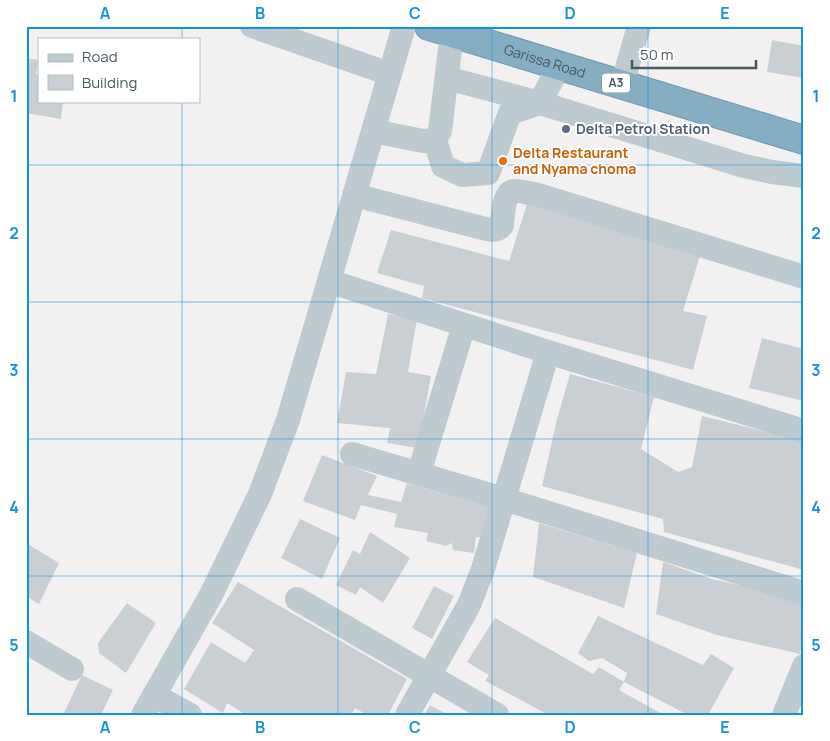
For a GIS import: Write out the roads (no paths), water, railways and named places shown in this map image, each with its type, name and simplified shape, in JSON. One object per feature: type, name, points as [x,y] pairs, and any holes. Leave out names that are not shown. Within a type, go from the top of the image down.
[{"type":"highway","name":"Garissa Road","points":[[440,30],[804,140]]},
{"type":"street","points":[[252,26],[390,74]]},
{"type":"street","points":[[190,715],[148,705],[211,595],[260,494],[288,420],[404,26]]},
{"type":"street","points":[[622,85],[639,26]]},
{"type":"street","points":[[440,30],[447,78],[440,131],[435,140],[442,166],[462,175],[488,173],[510,113],[540,103],[559,66]]},
{"type":"street","points":[[447,78],[540,103],[744,166],[804,176]]},
{"type":"street","points":[[373,131],[423,141],[435,140]]},
{"type":"street","points":[[354,195],[494,230],[502,225],[506,199],[509,194],[514,191],[535,194],[804,277]]},
{"type":"street","points":[[329,281],[548,352],[804,431]]},
{"type":"street","points":[[419,473],[464,325]]},
{"type":"street","points":[[407,715],[469,604],[483,569],[548,352]]},
{"type":"street","points":[[352,454],[504,499],[804,593]]},
{"type":"street","points":[[297,600],[497,715]]},
{"type":"street","points":[[26,642],[72,669]]},
{"type":"street","points":[[784,715],[802,678]]},
{"type":"place","name":"Delta Petrol Station","points":[[566,129]]},
{"type":"place","name":"Delta Restaurant and Nyama choma","points":[[503,161]]}]
